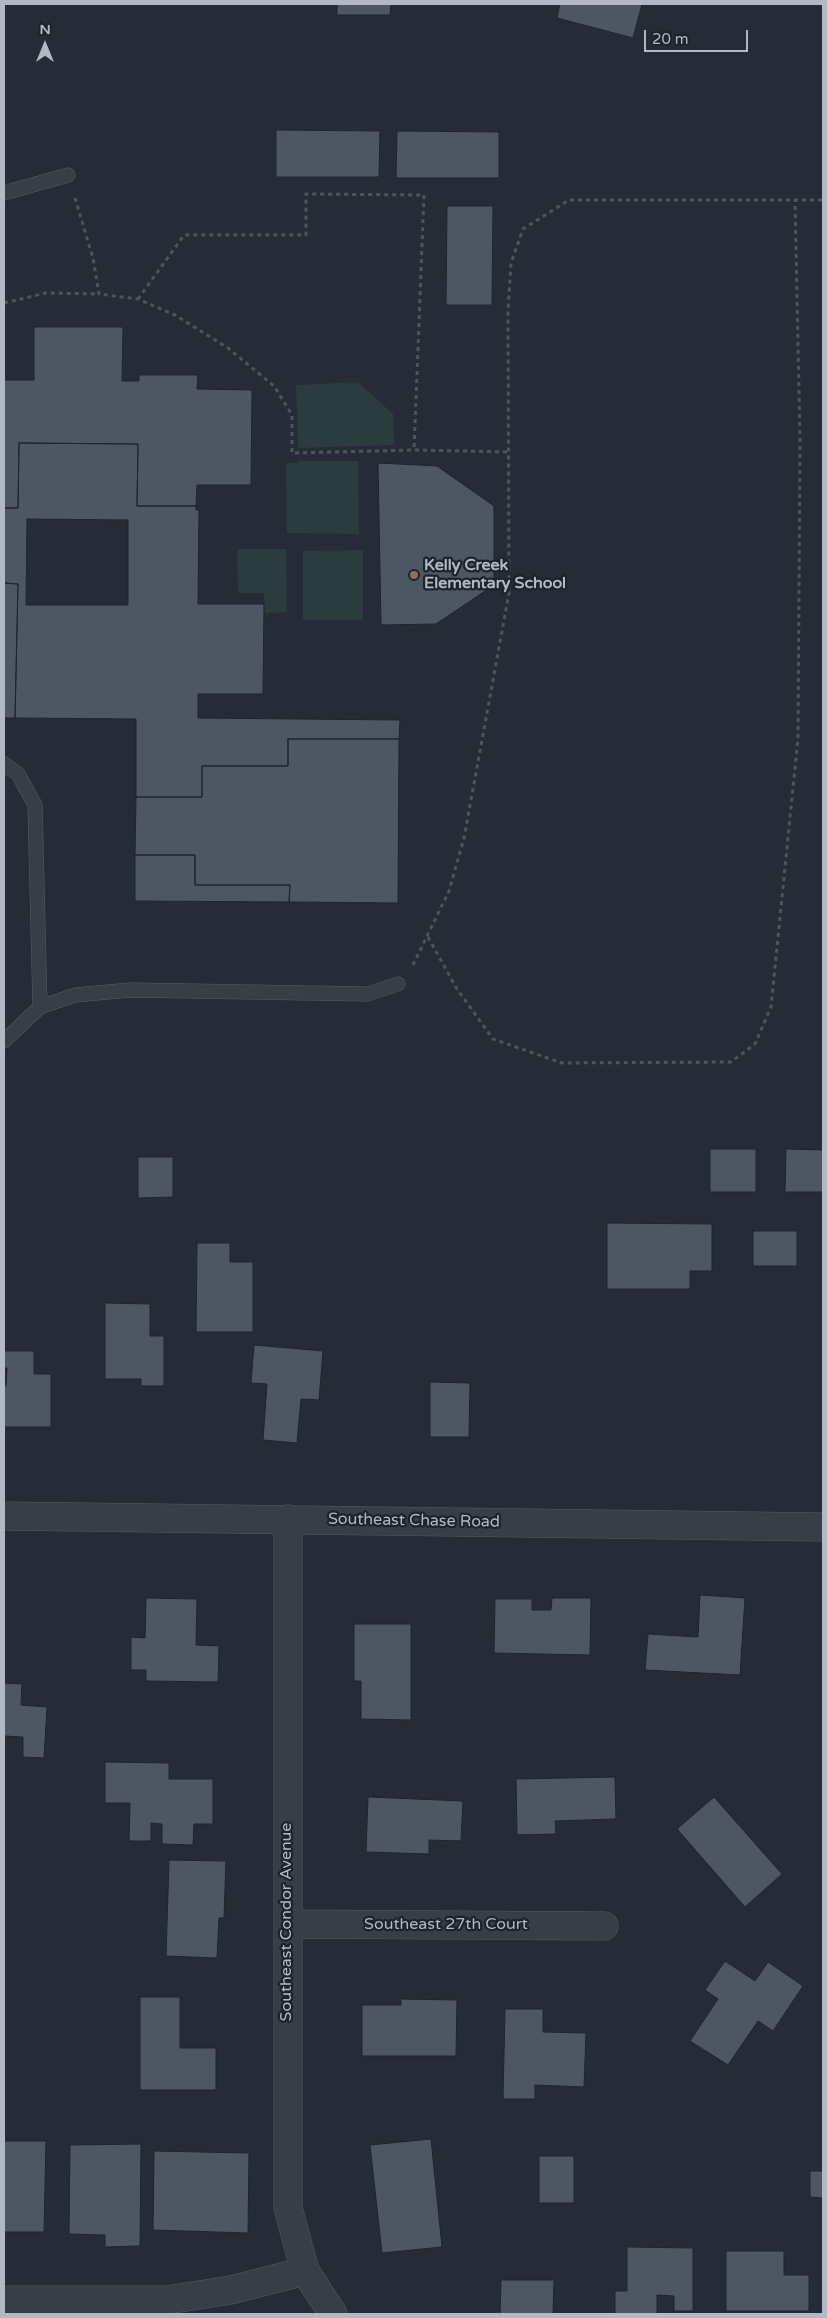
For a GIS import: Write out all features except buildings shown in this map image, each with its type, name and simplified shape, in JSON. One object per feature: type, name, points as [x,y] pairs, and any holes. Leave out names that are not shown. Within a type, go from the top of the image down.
[{"type":"street","name":"Southeast Chase Road","points":[[4,1516],[823,1526]]},
{"type":"street","name":"Southeast Condor Avenue","points":[[288,1519],[288,2208],[305,2271],[333,2314]]},
{"type":"street","name":"Southeast 27th Court","points":[[288,1924],[604,1926]]},
{"type":"street","points":[[4,2300],[167,2300],[231,2290],[305,2271]]},
{"type":"lane","points":[[4,193],[68,175]]},
{"type":"lane","points":[[4,764],[18,774],[35,805],[40,1007]]},
{"type":"lane","points":[[4,1040],[40,1007],[76,995],[130,990],[368,994],[398,984]]},
{"type":"path","points":[[68,175],[93,258],[99,294]]},
{"type":"path","points":[[138,299],[184,235],[306,235],[306,194],[424,195],[414,450]]},
{"type":"path","points":[[398,984],[413,965],[428,937],[448,891],[464,838],[509,593],[508,311],[511,263],[523,229],[569,200],[823,200]]},
{"type":"path","points":[[428,937],[457,989],[493,1039],[562,1063],[731,1062],[755,1044],[771,1007],[798,738],[800,440],[795,200]]},
{"type":"path","points":[[4,303],[46,293],[99,294],[138,299],[175,315],[228,348],[274,386],[292,415],[292,454],[414,450],[509,452]]},
{"type":"shaded area","points":[[358,382],[393,414],[394,445],[298,448],[296,385]]},
{"type":"shaded area","points":[[298,461],[358,461],[359,534],[287,533],[286,463],[297,463]]},
{"type":"shaded area","points":[[237,549],[286,549],[287,612],[265,613],[264,593],[238,593]]},
{"type":"shaded area","points":[[363,550],[363,620],[303,620],[303,551]]},
{"type":"place","name":"Kelly Creek Elementary School","points":[[414,575]]}]
